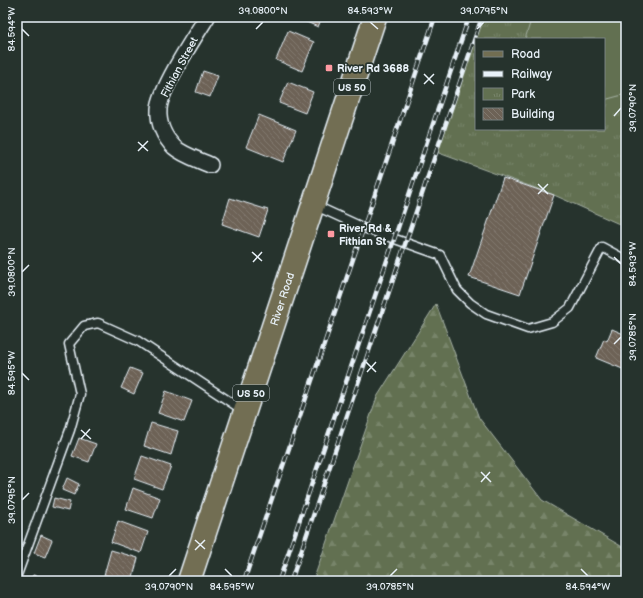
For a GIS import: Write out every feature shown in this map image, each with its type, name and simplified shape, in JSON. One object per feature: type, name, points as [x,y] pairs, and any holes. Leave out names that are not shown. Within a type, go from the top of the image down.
[{"type":"main road","name":"River Road","points":[[189,581],[375,17]]},
{"type":"street","name":"Fithian Street","points":[[207,17],[163,93],[159,108],[160,123],[165,137],[175,148],[210,165]]},
{"type":"lane","points":[[313,204],[364,228],[440,255],[457,290],[470,302],[486,314],[528,329],[552,322],[570,308],[602,247],[626,260]]},
{"type":"lane","points":[[17,574],[70,430],[80,394],[69,344],[84,326],[98,323],[138,341],[245,412]]},
{"type":"green space","points":[[482,17],[626,17],[626,227],[554,195],[436,152]]},
{"type":"green space","points":[[532,17],[626,17],[626,94],[605,100],[605,38],[525,38]]},
{"type":"green space","points":[[436,304],[479,418],[542,500],[626,549],[626,581],[313,581],[377,397]]},
{"type":"building","points":[[295,17],[322,17],[318,27]]},
{"type":"building","points":[[288,31],[314,42],[302,71],[276,60]]},
{"type":"building","points":[[203,71],[218,76],[210,97],[196,92]]},
{"type":"building","points":[[288,82],[313,92],[305,113],[279,103]]},
{"type":"building","points":[[259,115],[296,130],[283,162],[246,147]]},
{"type":"building","points":[[503,178],[554,195],[520,294],[469,277]]},
{"type":"building","points":[[230,198],[268,210],[259,237],[222,224]]},
{"type":"building","points":[[612,329],[626,335],[625,370],[596,358],[604,339],[607,341]]},
{"type":"building","points":[[130,368],[143,373],[134,394],[121,388]]},
{"type":"building","points":[[166,391],[192,401],[184,422],[158,413]]},
{"type":"building","points":[[151,423],[178,431],[171,455],[144,446]]},
{"type":"building","points":[[79,438],[96,444],[89,462],[72,456]]},
{"type":"building","points":[[142,456],[171,466],[162,489],[134,479]]},
{"type":"building","points":[[67,478],[79,484],[74,495],[62,490]]},
{"type":"building","points":[[133,488],[160,498],[153,518],[126,509]]},
{"type":"building","points":[[54,498],[70,502],[68,511],[52,507]]},
{"type":"building","points":[[118,521],[148,532],[141,553],[111,542]]},
{"type":"building","points":[[41,535],[52,540],[45,557],[34,553]]},
{"type":"building","points":[[111,550],[138,558],[132,581],[104,575]]},
{"type":"building","points":[[33,575],[40,577],[38,581],[30,581]]},
{"type":"railway","points":[[244,581],[435,17]]},
{"type":"railway","points":[[279,581],[469,17]]},
{"type":"railway","points":[[291,581],[482,17]]},
{"type":"place","name":"River Rd 3688","points":[[329,68]]},
{"type":"place","name":"River Rd & Fithian St","points":[[331,234]]}]
